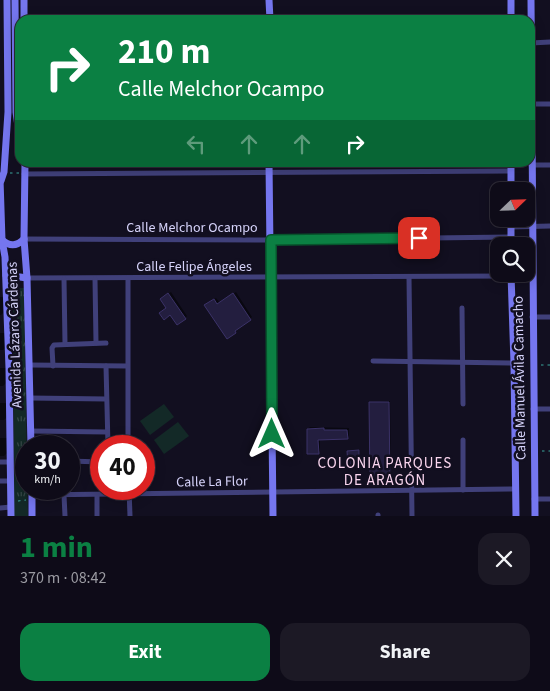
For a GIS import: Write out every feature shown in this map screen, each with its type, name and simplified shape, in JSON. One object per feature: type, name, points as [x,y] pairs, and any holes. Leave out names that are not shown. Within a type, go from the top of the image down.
[{"type":"street","points":[[7,0],[12,112],[15,123]]},
{"type":"street","points":[[12,112],[15,0]]},
{"type":"street","points":[[24,0],[24,15]]},
{"type":"street","points":[[269,0],[270,15]]},
{"type":"street","points":[[511,0],[511,15]]},
{"type":"street","name":"Calle Manuel Ávila Camacho","points":[[531,0],[531,15]]},
{"type":"street","points":[[535,43],[550,42]]},
{"type":"street","points":[[535,104],[550,104]]},
{"type":"street","name":"Avenida Lázaro Cárdenas","points":[[11,516],[0,180],[4,172],[12,112]]},
{"type":"street","points":[[535,165],[550,165]]},
{"type":"street","name":"Avenida Lázaro Cárdenas","points":[[24,167],[24,239],[27,278],[31,435]]},
{"type":"street","points":[[270,167],[273,516]]},
{"type":"street","points":[[24,174],[270,173],[476,167]]},
{"type":"street","points":[[510,167],[511,182]]},
{"type":"street","name":"Calle Manuel Ávila Camacho","points":[[531,167],[531,182]]},
{"type":"street","points":[[535,226],[550,226]]},
{"type":"street","points":[[511,228],[511,236]]},
{"type":"street","name":"Calle Manuel Ávila Camacho","points":[[531,228],[535,516]]},
{"type":"street","name":"Calle Melchor Ocampo","points":[[24,239],[271,240],[511,236]]},
{"type":"street","points":[[2,240],[12,245],[20,243],[24,239]]},
{"type":"street","points":[[3,275],[27,278]]},
{"type":"street","name":"Calle Felipe Ángeles","points":[[27,278],[490,275]]},
{"type":"street","points":[[409,277],[412,516]]},
{"type":"street","points":[[128,278],[128,435]]},
{"type":"street","points":[[64,279],[65,344]]},
{"type":"street","points":[[95,279],[96,343]]},
{"type":"street","name":"Calle Manuel Ávila Camacho","points":[[511,282],[516,516]]},
{"type":"street","points":[[462,308],[463,404]]},
{"type":"street","points":[[532,317],[550,317]]},
{"type":"street","points":[[53,366],[53,347],[56,344],[106,343]]},
{"type":"street","points":[[373,361],[514,364]]},
{"type":"street","points":[[30,365],[128,366]]},
{"type":"street","points":[[106,366],[107,435]]},
{"type":"street","points":[[30,398],[106,399]]},
{"type":"street","points":[[533,409],[550,409]]},
{"type":"street","points":[[31,431],[107,432]]},
{"type":"street","points":[[463,440],[463,490]]},
{"type":"street","points":[[0,462],[10,462]]},
{"type":"street","points":[[0,481],[10,481]]},
{"type":"street","name":"Calle La Flor","points":[[155,491],[516,490]]},
{"type":"street","points":[[534,499],[550,499]]},
{"type":"street","points":[[32,500],[32,516]]},
{"type":"street","points":[[64,500],[65,516]]},
{"type":"street","points":[[97,500],[97,516]]},
{"type":"street","points":[[129,500],[130,516]]},
{"type":"street","points":[[0,508],[11,504]]},
{"type":"path","points":[[4,172],[24,174]]},
{"type":"path","points":[[533,365],[550,365]]},
{"type":"path","points":[[534,452],[550,451]]},
{"type":"path","points":[[11,504],[20,500]]},
{"type":"green space","points":[[13,288],[24,288],[27,435],[15,435],[15,500],[28,500],[28,516],[14,516]]},
{"type":"green space","points":[[164,404],[174,417],[150,435],[140,421]]},
{"type":"green space","points":[[178,422],[189,436],[164,454],[155,439]]},
{"type":"building","points":[[168,293],[186,319],[177,325],[170,315],[164,320],[159,313],[166,308],[160,299]]},
{"type":"building","points":[[233,293],[251,320],[227,339],[204,305],[214,299],[217,304]]},
{"type":"building","points":[[369,402],[389,402],[390,482],[370,483]]},
{"type":"building","points":[[324,428],[324,430],[347,430],[348,439],[318,440],[319,454],[307,454],[307,429]]},
{"type":"building","points":[[359,450],[359,464],[348,464],[347,451]]},
{"type":"district","name":"COLONIA PARQUES DE ARAGÓN","points":[[385,472]]},
{"type":"route","points":[[272,434],[271,240],[419,238]]}]
